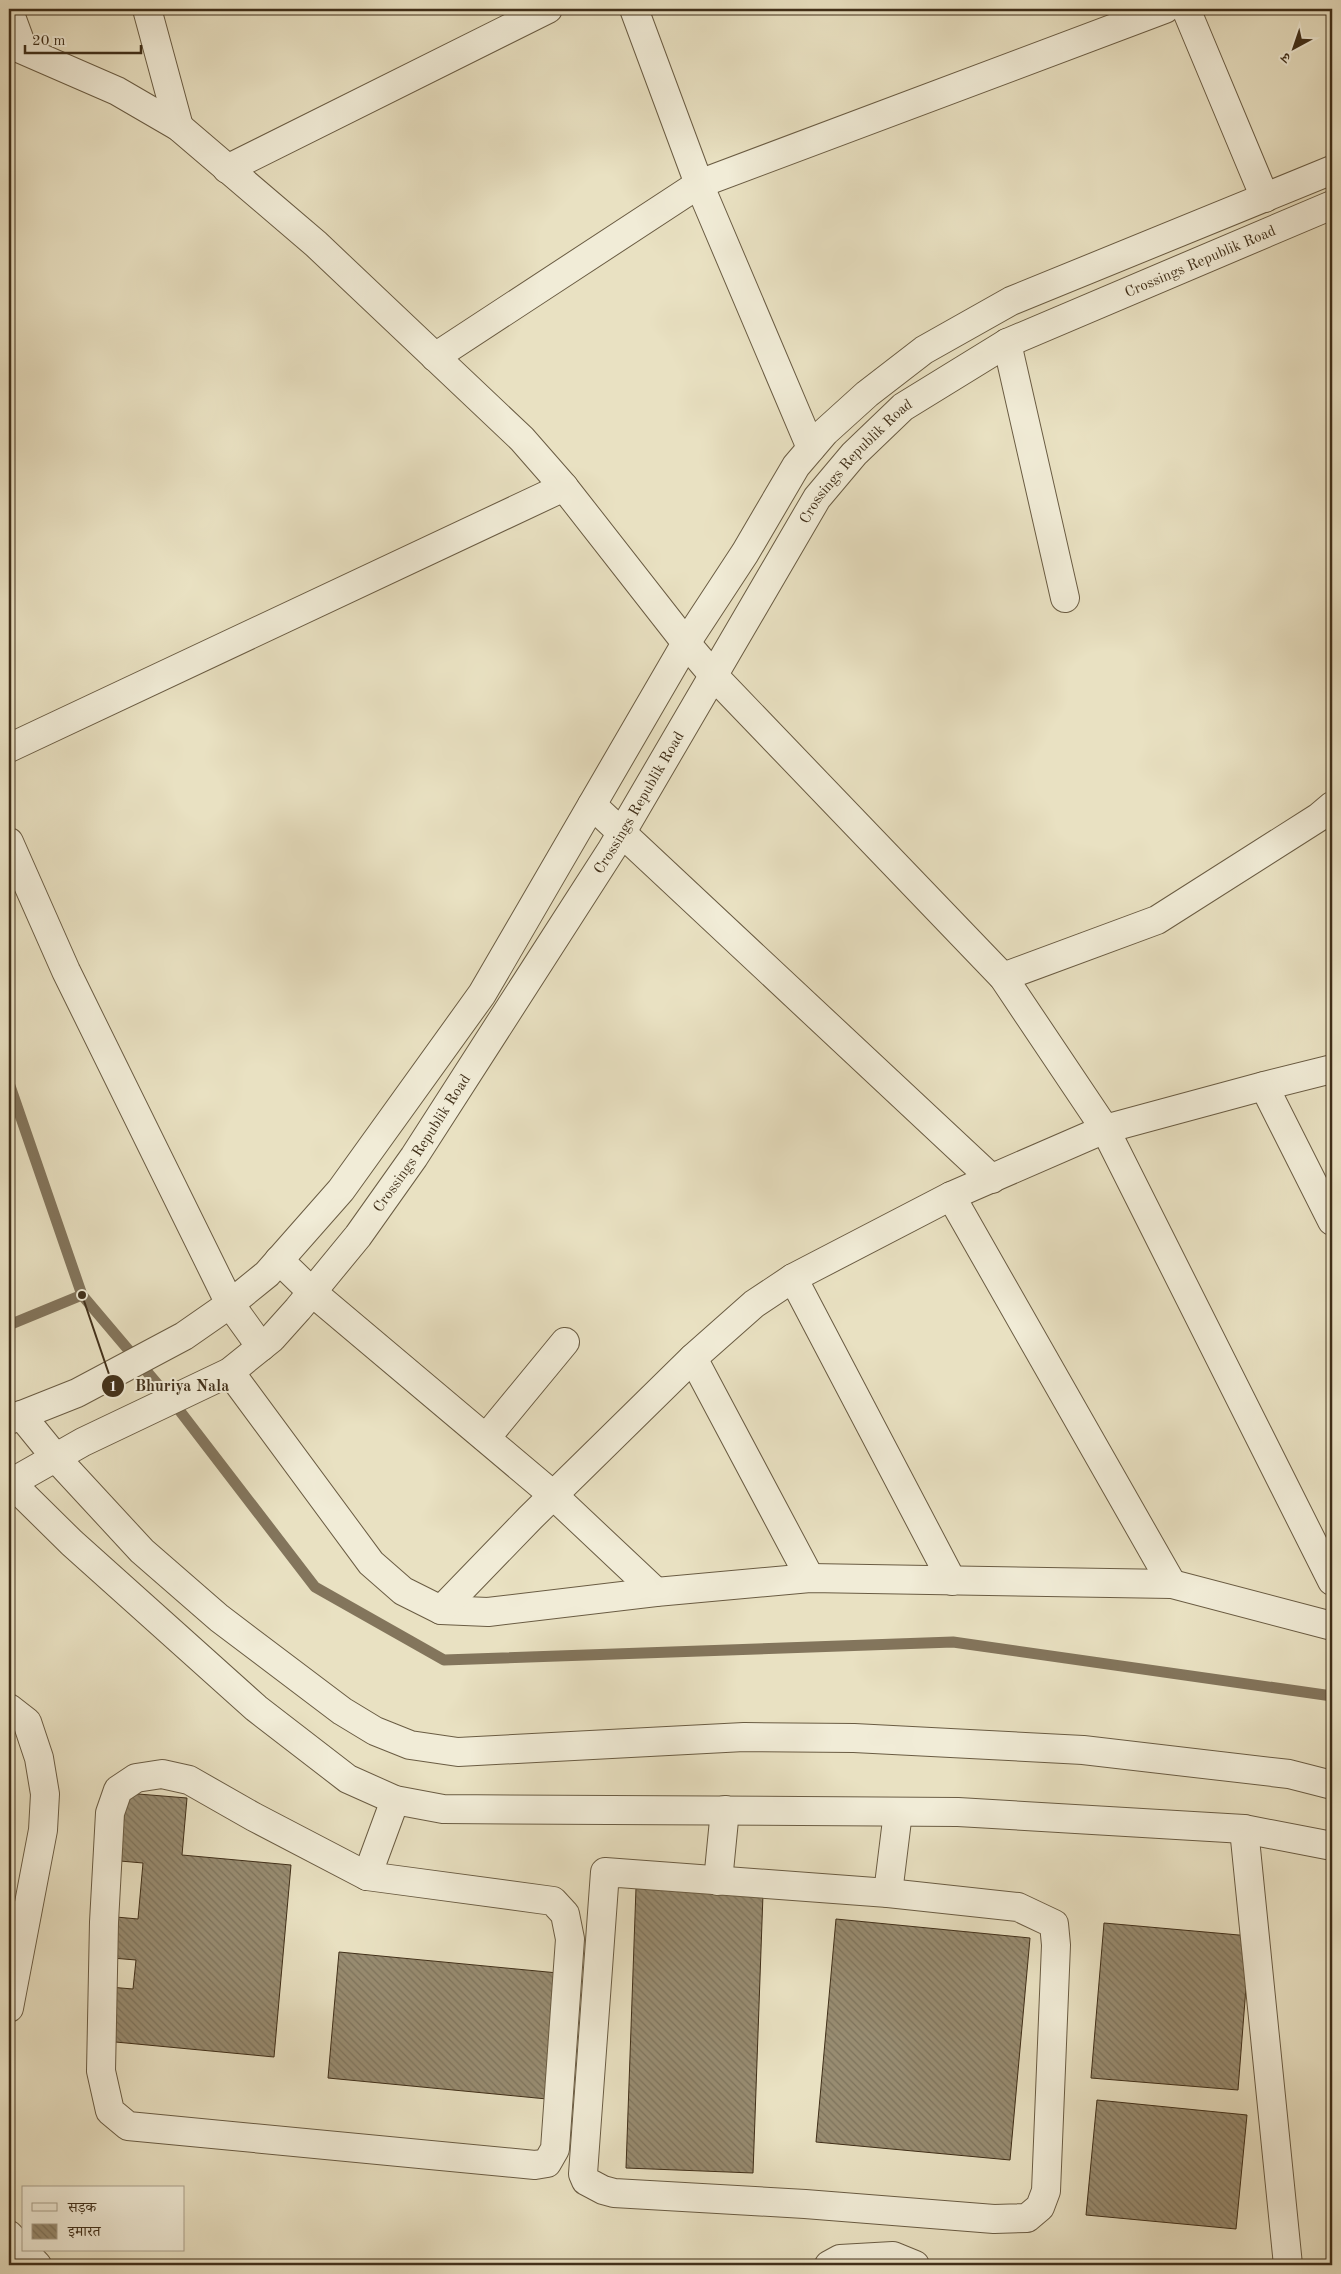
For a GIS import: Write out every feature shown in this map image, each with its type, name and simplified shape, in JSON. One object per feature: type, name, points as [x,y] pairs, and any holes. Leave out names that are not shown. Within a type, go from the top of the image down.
[{"type":"street","points":[[146,9],[179,127]]},
{"type":"street","points":[[227,169],[548,9]]},
{"type":"street","points":[[634,9],[699,184],[811,448]]},
{"type":"street","points":[[435,357],[699,184],[1165,9]]},
{"type":"street","points":[[1186,9],[1266,198]]},
{"type":"street","points":[[9,11],[16,46],[117,91],[179,127],[316,244],[522,439],[564,487],[686,644],[714,676],[1003,976],[1105,1129],[1332,1581]]},
{"type":"street","points":[[1332,170],[1011,301],[924,350],[867,394],[825,432],[796,466],[745,553],[686,644],[482,994],[341,1190],[267,1274],[230,1304],[184,1336],[77,1393],[15,1418],[56,1458],[142,1551],[220,1618],[342,1711],[375,1731],[410,1745],[458,1752],[744,1737],[854,1738],[1083,1750],[1289,1774],[1332,1785]]},
{"type":"street","name":"Crossings Republik Road","points":[[9,1482],[95,1437],[230,1372],[272,1338],[312,1292],[358,1236],[414,1157],[622,832],[816,498],[854,454],[903,408],[1007,342],[1332,205]]},
{"type":"street","points":[[1007,342],[1064,598]]},
{"type":"street","points":[[9,748],[564,487]]},
{"type":"street","points":[[592,806],[992,1178]]},
{"type":"street","points":[[1003,976],[1157,920],[1318,818],[1332,806]]},
{"type":"street","points":[[9,842],[66,971],[230,1304],[261,1347]]},
{"type":"street","points":[[441,1610],[693,1358],[754,1304],[793,1278],[951,1196],[1105,1129],[1332,1069]]},
{"type":"street","points":[[1264,1086],[1332,1221]]},
{"type":"street","points":[[951,1196],[1172,1584]]},
{"type":"street","points":[[280,1260],[312,1292],[554,1495],[656,1592]]},
{"type":"street","points":[[793,1278],[952,1581]]},
{"type":"street","points":[[486,1438],[565,1342]]},
{"type":"street","points":[[693,1358],[810,1578]]},
{"type":"street","points":[[230,1372],[371,1563],[403,1591],[441,1610],[488,1612],[656,1592],[810,1578],[1172,1584],[1332,1626]]},
{"type":"street","points":[[9,1482],[86,1556],[256,1708],[348,1780],[395,1800],[443,1809],[958,1812],[1244,1829],[1332,1846]]},
{"type":"street","points":[[9,1708],[27,1722],[40,1758],[45,1794],[43,1830],[9,2008]]},
{"type":"street","points":[[162,1774],[189,1780],[254,1817],[368,1876],[553,1901],[565,1914],[570,1939],[556,2139],[555,2149],[547,2163],[535,2166],[128,2126],[110,2111],[101,2071],[104,1922],[110,1813],[118,1790],[136,1778],[162,1774]]},
{"type":"street","points":[[368,1876],[395,1800]]},
{"type":"street","points":[[718,1881],[725,1810]]},
{"type":"street","points":[[888,1893],[898,1812]]},
{"type":"street","points":[[1244,1829],[1288,2265]]},
{"type":"street","points":[[605,1872],[718,1881],[888,1893],[1018,1907],[1054,1924],[1056,1946],[1046,2191],[1040,2207],[1026,2218],[994,2219],[805,2204],[614,2192],[598,2188],[586,2181],[583,2174],[605,1872]]},
{"type":"street","points":[[9,2235],[22,2249]]},
{"type":"street","points":[[25,2252],[37,2265]]},
{"type":"street","points":[[830,2265],[840,2259],[893,2256],[915,2265]]},
{"type":"building","points":[[126,1793],[187,1798],[182,1855],[291,1865],[274,2057],[105,2041],[109,1987],[133,1989],[136,1960],[112,1958],[116,1917],[138,1919],[143,1863],[120,1861]]},
{"type":"building","points":[[636,1888],[763,1894],[753,2173],[626,2168]]},
{"type":"building","points":[[836,1919],[1030,1938],[1010,2160],[816,2142]]},
{"type":"building","points":[[1104,1923],[1250,1936],[1238,2090],[1091,2078]]},
{"type":"building","points":[[339,1952],[558,1973],[547,2099],[328,2078]]},
{"type":"building","points":[[1097,2100],[1247,2115],[1236,2229],[1086,2215]]},
{"type":"waterway","points":[[9,1083],[82,1295],[176,1406],[315,1587],[444,1660],[953,1642],[1332,1696]]},
{"type":"waterway","points":[[9,1325],[82,1295]]},
{"type":"place","name":"Bhuriya Nala","points":[[82,1295]]}]
